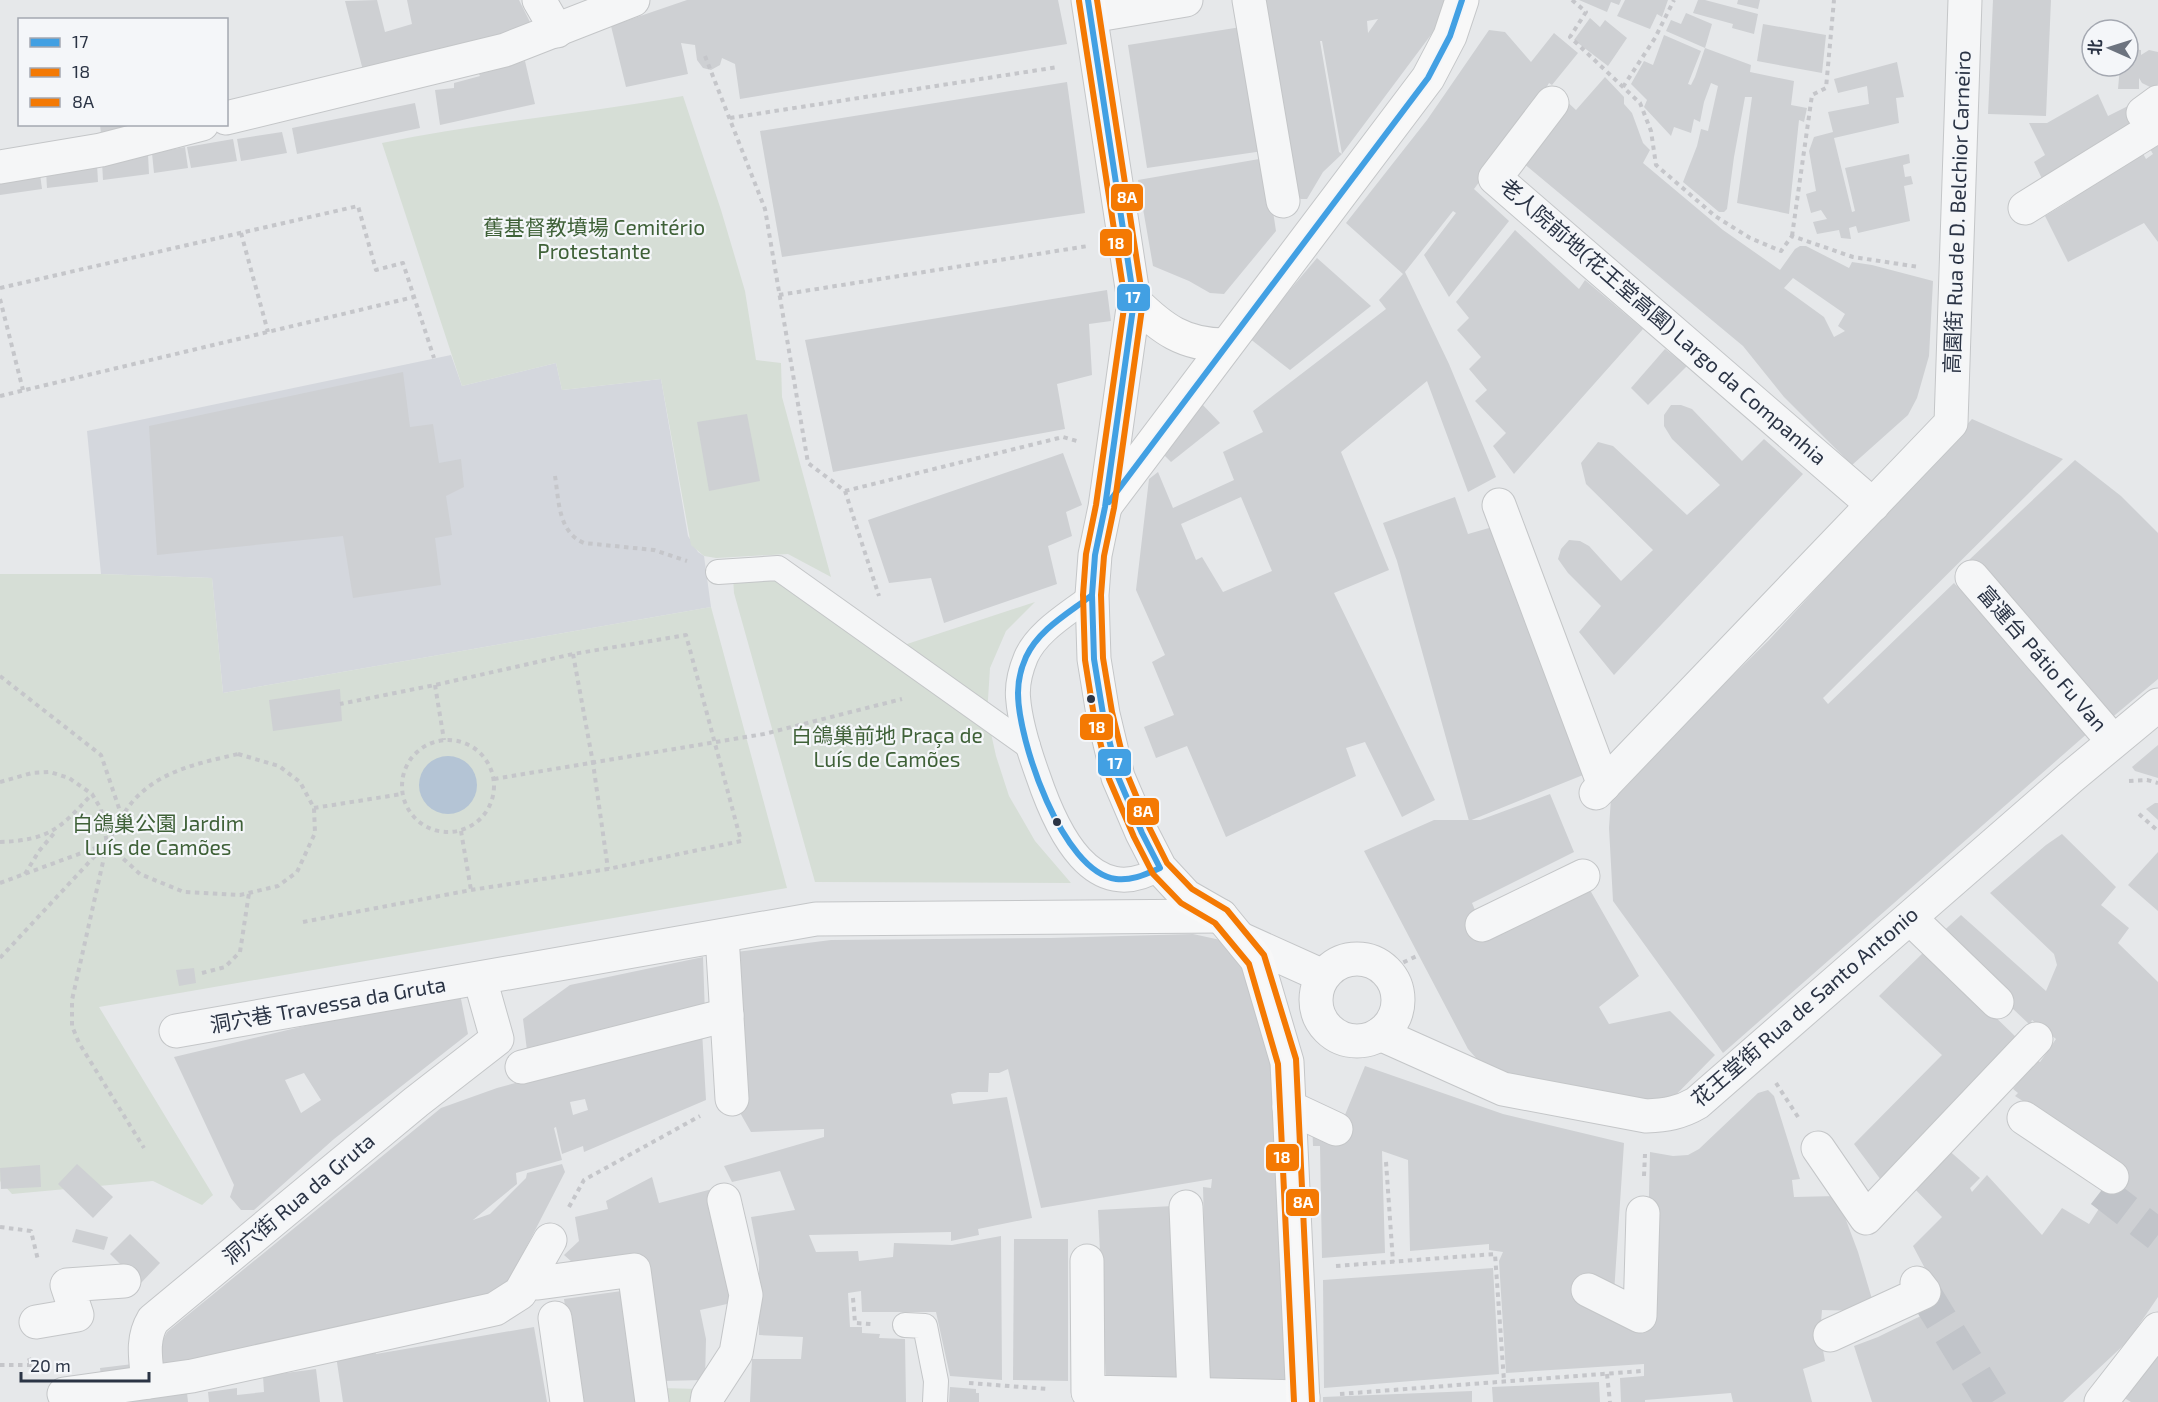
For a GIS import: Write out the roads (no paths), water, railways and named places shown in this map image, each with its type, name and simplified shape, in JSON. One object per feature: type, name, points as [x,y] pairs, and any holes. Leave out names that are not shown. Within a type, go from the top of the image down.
[{"type":"street","points":[[539,0],[557,31]]},
{"type":"street","points":[[228,118],[505,50],[633,0]]},
{"type":"street","points":[[1186,0],[1089,8],[1134,301],[1105,507],[1095,555],[1092,595],[1094,659],[1102,714],[1118,777],[1160,868],[1186,896],[1231,927],[1323,976]]},
{"type":"street","points":[[1249,0],[1283,201]]},
{"type":"street","points":[[1105,507],[1428,78],[1450,36],[1462,0]]},
{"type":"street","name":"高園街 Rua de D. Belchior Carneiro","points":[[1873,505],[1951,423],[1965,0]]},
{"type":"street","points":[[2025,208],[2154,128],[2143,112],[2158,102]]},
{"type":"street","name":"老人院前地(花王堂高園) Largo da Companhia","points":[[1552,103],[1495,178],[1873,505]]},
{"type":"street","points":[[0,167],[101,150],[194,126]]},
{"type":"street","points":[[1134,301],[1154,321],[1188,341],[1225,345]]},
{"type":"street","points":[[1499,505],[1600,789],[1873,505]]},
{"type":"street","name":"富運台 Pátio Fu Van","points":[[1972,577],[2113,741]]},
{"type":"street","name":"花王堂街 Rua de Santo Antonio","points":[[1380,1034],[1503,1089],[1646,1116],[1681,1112],[1697,1103],[2113,741],[2158,705]]},
{"type":"street","points":[[1482,925],[1583,876]]},
{"type":"street","points":[[1910,918],[1996,1002]]},
{"type":"street","points":[[732,1099],[722,936],[816,919],[1231,927]]},
{"type":"street","points":[[1087,1261],[1088,1392],[1158,1398],[1194,1395],[1303,1400],[1287,1062],[1257,960],[1231,927]]},
{"type":"street","name":"洞穴巷 Travessa da Gruta","points":[[176,1031],[722,936]]},
{"type":"street","points":[[1359,958],[1369,960],[1386,970],[1393,979],[1398,999],[1394,1019],[1380,1034],[1371,1038],[1350,1041],[1341,1038],[1325,1025],[1316,1006],[1318,985],[1323,976],[1339,963],[1359,958]]},
{"type":"street","name":"洞穴街 Rua da Gruta","points":[[148,1382],[144,1341],[153,1320],[416,1102],[497,1039],[480,979]]},
{"type":"street","points":[[522,1067],[727,1015]]},
{"type":"street","points":[[1818,1148],[1866,1218],[2036,1039]]},
{"type":"street","points":[[1289,1107],[1336,1129]]},
{"type":"street","points":[[2024,1118],[2112,1177]]},
{"type":"street","points":[[707,1402],[708,1396],[736,1353],[746,1295],[724,1200]]},
{"type":"street","points":[[1186,1207],[1194,1395]]},
{"type":"street","points":[[1588,1290],[1640,1316],[1643,1213]]},
{"type":"street","points":[[64,1394],[192,1376],[495,1309],[520,1293],[535,1278],[550,1240]]},
{"type":"street","points":[[535,1278],[634,1270],[652,1402]]},
{"type":"street","points":[[36,1322],[77,1315],[67,1285],[124,1281]]},
{"type":"street","points":[[1830,1335],[1924,1292],[1917,1283]]},
{"type":"street","points":[[555,1318],[567,1402]]},
{"type":"street","points":[[2101,1402],[2158,1329]]},
{"type":"lane","points":[[718,572],[778,568],[1028,746]]},
{"type":"lane","points":[[1092,595],[1038,639],[1028,654],[1018,683],[1018,696],[1028,746],[1046,800],[1066,840],[1080,859],[1098,873],[1115,880],[1135,879],[1160,868]]},
{"type":"lane","points":[[905,1325],[925,1326],[936,1391]]},
{"type":"water","points":[[448,756],[459,758],[469,764],[475,774],[477,785],[475,796],[469,806],[459,812],[448,814],[437,812],[427,806],[421,796],[419,785],[421,774],[427,764],[437,758]]},
{"type":"tunnel","points":[[2101,1191],[2158,1235]]},
{"type":"tunnel","points":[[1924,1292],[1992,1402]]},
{"type":"park label","name":"舊基督教墳場 Cemitério Protestante","points":[[594,240]]},
{"type":"park label","name":"白鴿巢前地 Praça de Luís de Camões","points":[[887,748]]},
{"type":"park label","name":"白鴿巢公園 Jardim Luís de Camões","points":[[158,836]]}]
